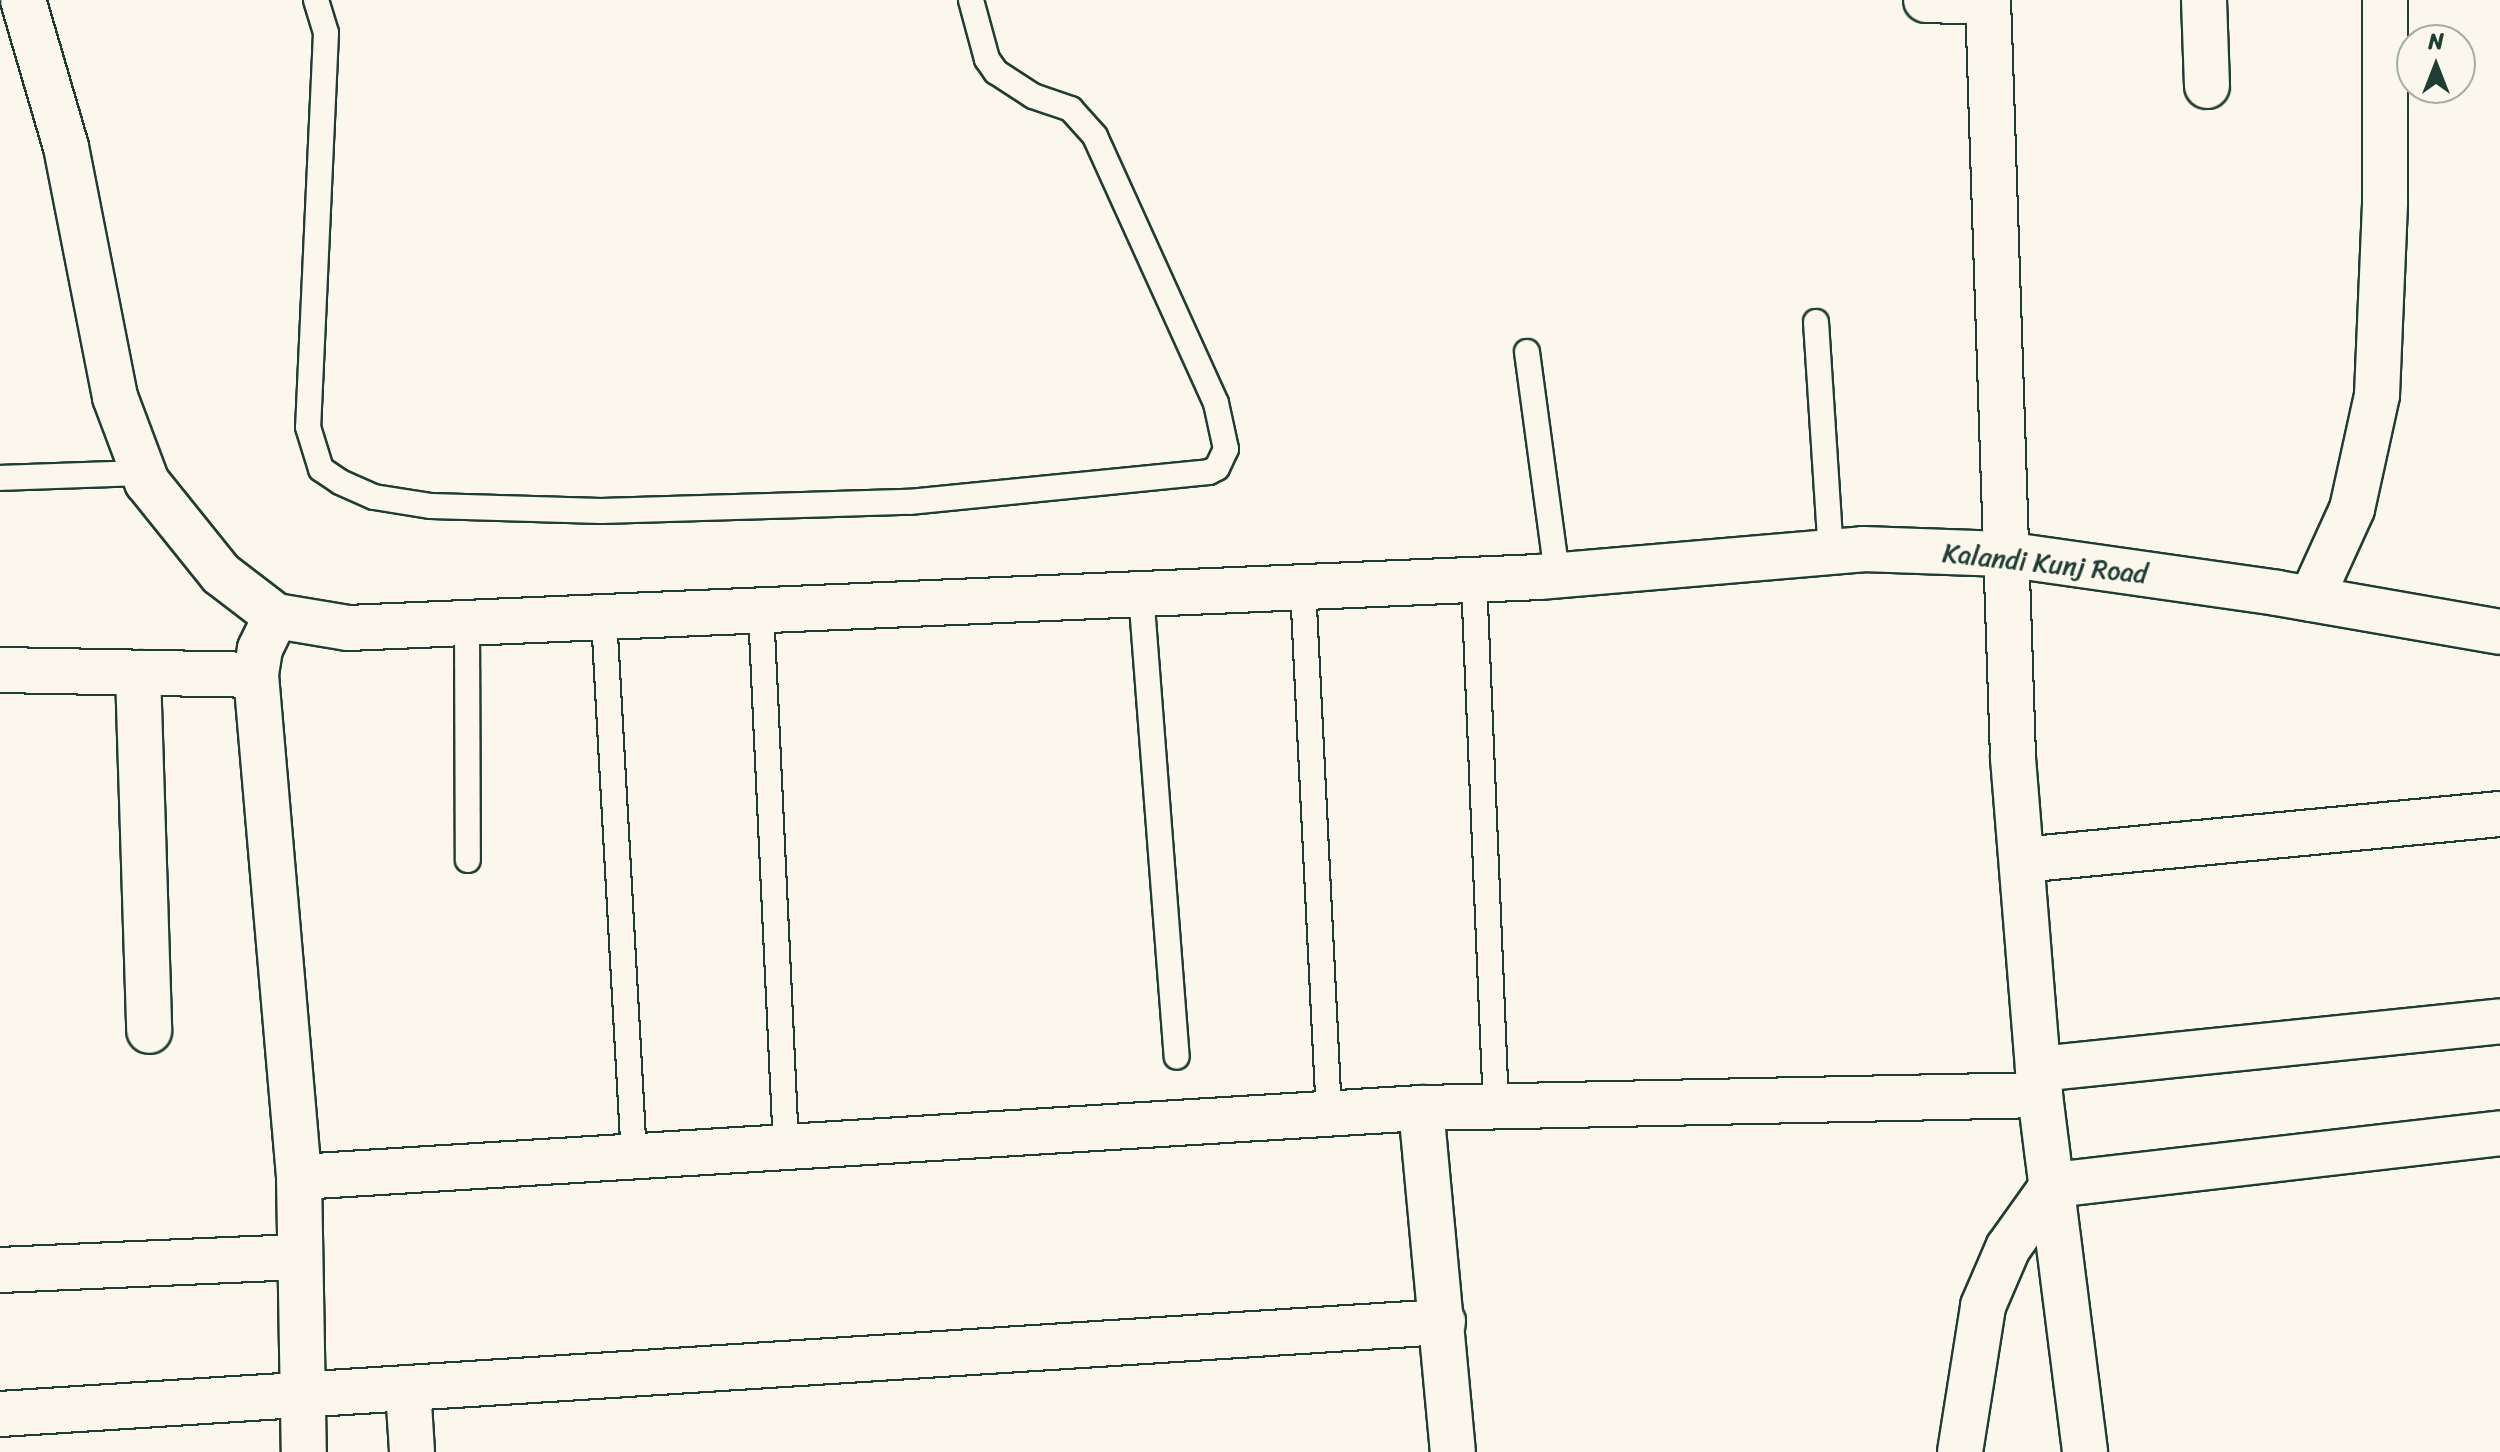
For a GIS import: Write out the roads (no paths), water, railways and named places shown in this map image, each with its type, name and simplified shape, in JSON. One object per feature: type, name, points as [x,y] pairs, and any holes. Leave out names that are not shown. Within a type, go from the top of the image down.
[{"type":"street","points":[[23,0],[66,147],[115,397],[144,473],[221,574],[276,616],[260,649],[256,675],[299,1177],[297,1257],[304,1452]]},
{"type":"street","points":[[1926,0],[1988,1],[2004,554],[2022,860],[2039,1082],[2085,1452]]},
{"type":"street","points":[[2204,0],[2207,86]]},
{"type":"street","points":[[2311,599],[2352,509],[2377,395],[2385,202],[2385,0]]},
{"type":"street","name":"Kalandi Kunj Road","points":[[276,616],[348,628],[1474,580],[1831,552],[2004,554],[2311,599],[2500,632]]},
{"type":"street","points":[[0,670],[256,675]]},
{"type":"street","points":[[138,673],[149,1031]]},
{"type":"street","points":[[2022,860],[2500,814]]},
{"type":"street","points":[[299,1177],[1421,1108],[2039,1082],[2500,1021]]},
{"type":"street","points":[[1421,1108],[1453,1452]]},
{"type":"street","points":[[1960,1452],[1983,1306],[2008,1248],[2053,1185],[2500,1133]]},
{"type":"street","points":[[0,1270],[297,1257]]},
{"type":"street","points":[[0,1414],[1443,1322]]},
{"type":"street","points":[[408,1388],[412,1452]]},
{"type":"lane","points":[[316,0],[326,33],[308,427],[321,469],[340,482],[374,497],[431,506],[601,511],[909,502],[1209,472],[1217,468],[1226,449],[1216,403],[1095,136],[1071,109],[1033,96],[996,72],[987,59],[971,0]]},
{"type":"lane","points":[[1816,322],[1831,552]]},
{"type":"lane","points":[[1527,352],[1548,576]]},
{"type":"lane","points":[[0,478],[144,473]]},
{"type":"lane","points":[[1474,580],[1496,1107]]},
{"type":"lane","points":[[1303,587],[1329,1114]]},
{"type":"lane","points":[[1141,593],[1177,1057]]},
{"type":"lane","points":[[761,610],[786,1147]]},
{"type":"lane","points":[[604,617],[634,1157]]},
{"type":"lane","points":[[467,623],[468,860]]}]
